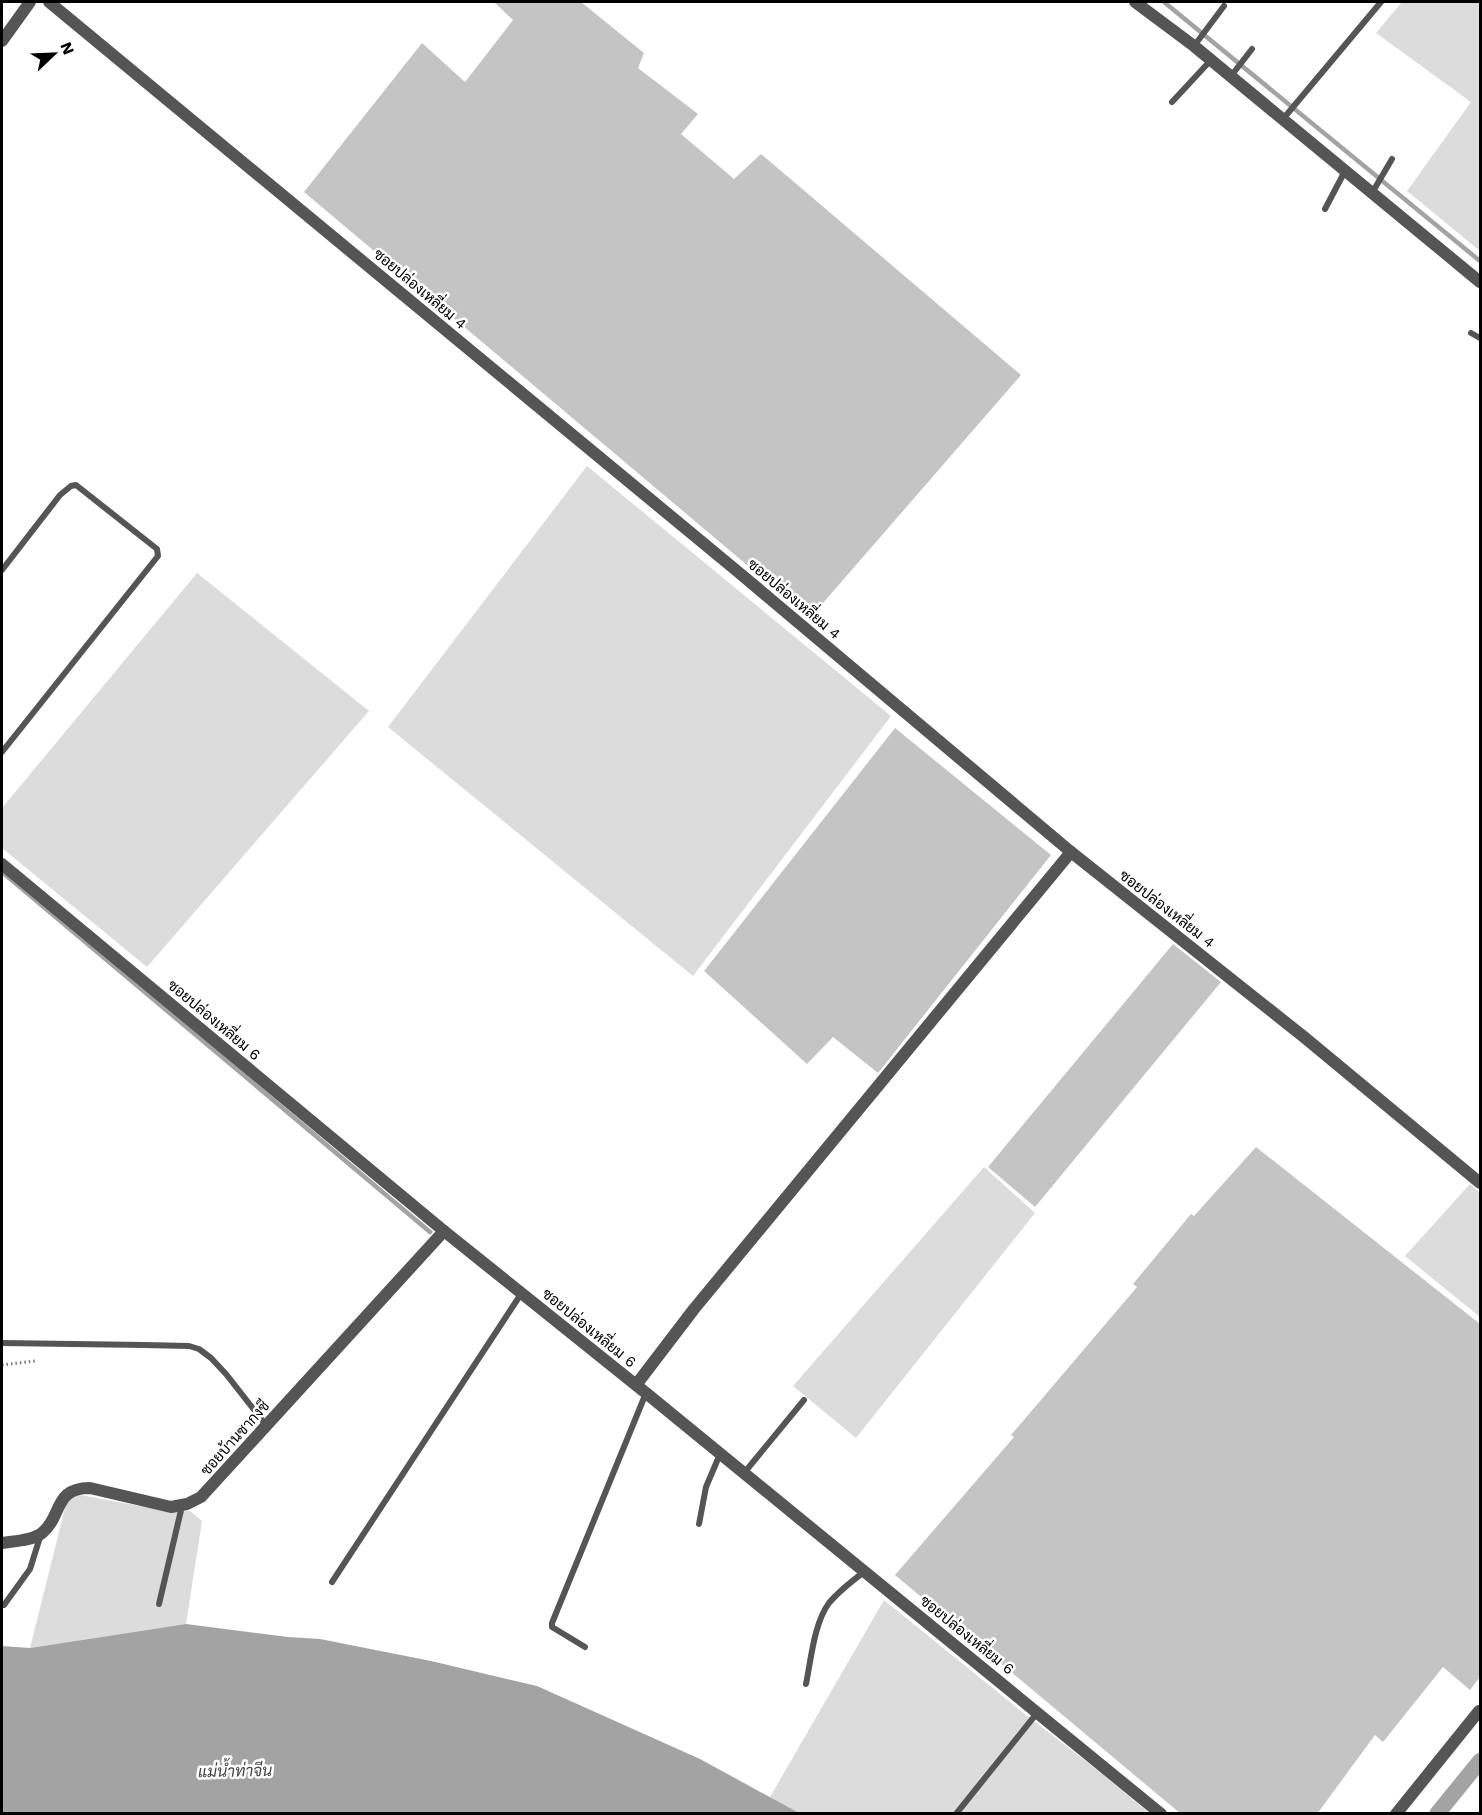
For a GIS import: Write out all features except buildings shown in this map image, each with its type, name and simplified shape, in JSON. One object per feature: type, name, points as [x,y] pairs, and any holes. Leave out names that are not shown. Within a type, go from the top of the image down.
[{"type":"street","points":[[2,41],[30,2]]},
{"type":"street","name":"ซอยปล่องเหลี่ยม 4","points":[[49,2],[737,570],[1071,852],[1304,1036],[1480,1183]]},
{"type":"street","points":[[1135,2],[1197,41],[1212,60],[1234,73],[1286,115],[1345,171],[1374,189],[1480,282]]},
{"type":"street","points":[[641,1389],[694,1309],[1071,852]]},
{"type":"street","name":"ซอยปล่องเหลี่ยม 6","points":[[2,864],[444,1231],[1161,1814]]},
{"type":"street","name":"ซอยบ้านซากงซี","points":[[182,1505],[201,1497],[444,1231]]},
{"type":"street","points":[[2,1543],[41,1534],[49,1525],[62,1499],[68,1493],[82,1488],[171,1507],[182,1505]]},
{"type":"street","points":[[1396,1814],[1479,1711]]},
{"type":"lane","points":[[1286,115],[1381,2]]},
{"type":"lane","points":[[1197,41],[1224,6]]},
{"type":"lane","points":[[1234,73],[1252,49]]},
{"type":"lane","points":[[1172,102],[1212,60]]},
{"type":"lane","points":[[1374,189],[1392,159]]},
{"type":"lane","points":[[1325,209],[1345,171]]},
{"type":"lane","points":[[1471,333],[1480,338]]},
{"type":"lane","points":[[2,570],[60,495],[71,486],[76,485],[158,552],[158,556],[2,752]]},
{"type":"lane","points":[[332,1582],[522,1293]]},
{"type":"lane","points":[[2,1343],[144,1345],[199,1349],[226,1374],[267,1425]]},
{"type":"lane","points":[[585,1647],[552,1627],[552,1623],[641,1389]]},
{"type":"lane","points":[[744,1473],[804,1400]]},
{"type":"lane","points":[[699,1524],[706,1487],[721,1454]]},
{"type":"lane","points":[[159,1604],[182,1505]]},
{"type":"lane","points":[[4,1605],[30,1569],[41,1534]]},
{"type":"lane","points":[[806,1684],[820,1618],[842,1590],[864,1571]]},
{"type":"lane","points":[[956,1814],[1038,1713]]},
{"type":"path","points":[[2,1365],[35,1360]]},
{"type":"shaded area","points":[[1402,2],[1480,2],[1480,251],[1407,191],[1471,102],[1376,33]]},
{"type":"shaded area","points":[[587,466],[891,716],[693,976],[388,727]]},
{"type":"shaded area","points":[[197,573],[369,711],[147,967],[2,848],[2,808]]},
{"type":"shaded area","points":[[984,1167],[1035,1213],[856,1438],[793,1386]]},
{"type":"shaded area","points":[[1470,1184],[1480,1193],[1480,1317],[1405,1256]]},
{"type":"shaded area","points":[[75,1494],[172,1512],[190,1511],[202,1521],[186,1624],[30,1648],[66,1504]]},
{"type":"shaded area","points":[[884,1600],[1149,1813],[799,1814],[770,1797]]},
{"type":"water","name":"แม่น้ำท่าจีน","points":[[186,1624],[320,1639],[431,1661],[537,1686],[700,1759],[799,1813],[2,1813],[2,1646],[30,1648]]},
{"type":"waterway","points":[[1164,2],[1480,261]]},
{"type":"waterway","points":[[2,872],[430,1232]]},
{"type":"waterway","points":[[1437,1814],[1480,1761]]}]
